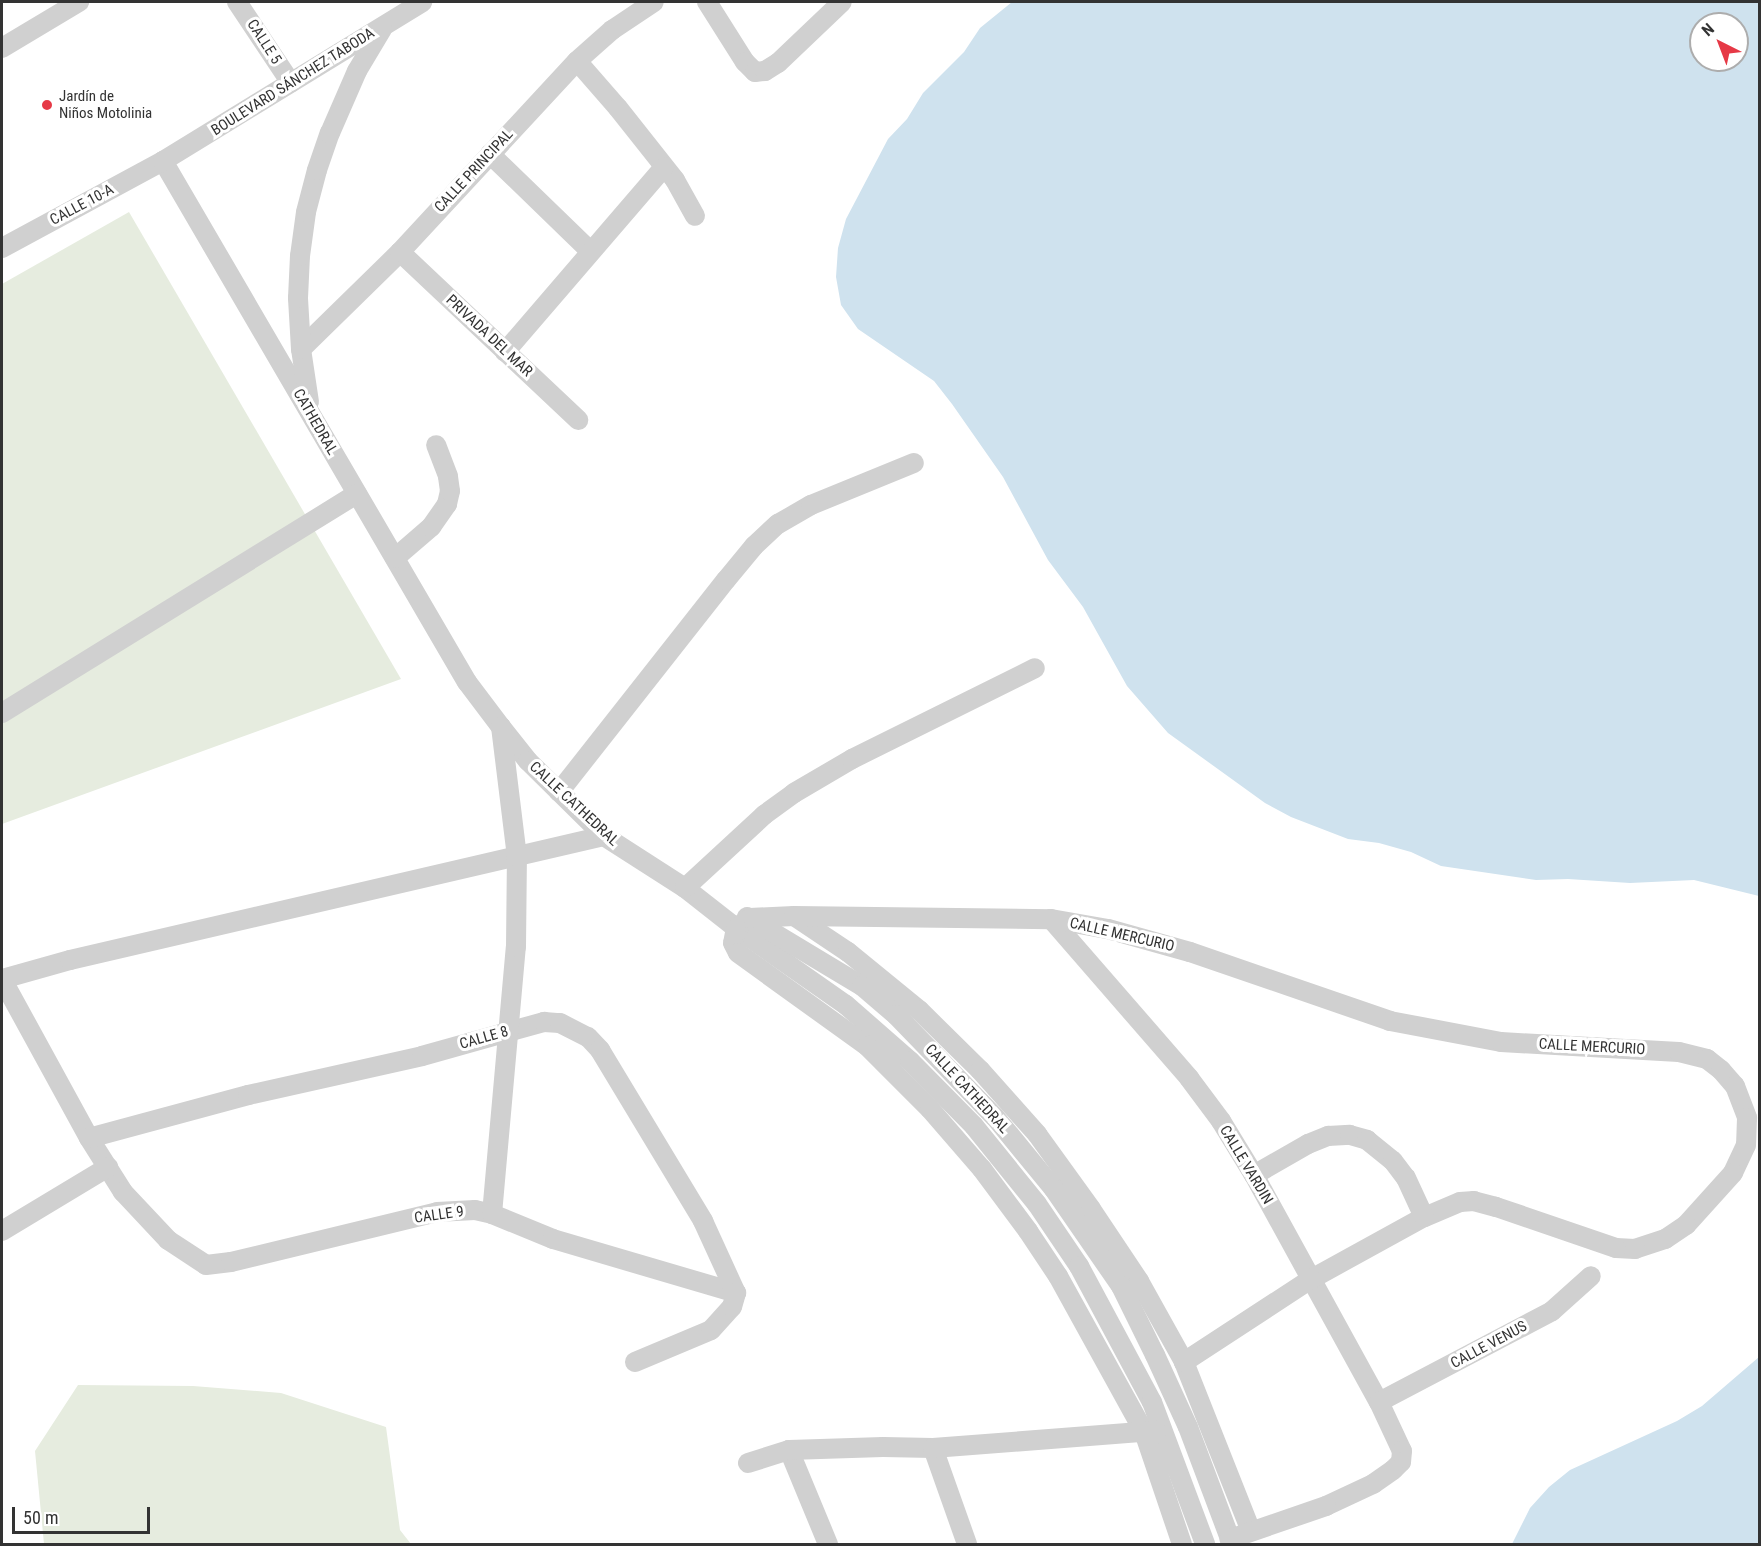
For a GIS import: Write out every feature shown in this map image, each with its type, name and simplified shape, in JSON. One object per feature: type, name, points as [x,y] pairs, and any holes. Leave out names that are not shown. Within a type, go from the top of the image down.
[{"type":"street","points":[[2,48],[79,2]]},
{"type":"street","name":"CALLE 5","points":[[237,2],[291,83]]},
{"type":"street","name":"BOULEVARD SÁNCHEZ TABODA","points":[[163,161],[423,2]]},
{"type":"street","name":"CALLE PRINCIPAL","points":[[301,349],[400,252],[577,61],[612,30],[654,2]]},
{"type":"street","points":[[707,2],[745,62],[755,72],[765,71],[778,63],[842,2]]},
{"type":"street","points":[[312,416],[301,349],[298,298],[300,256],[314,181],[348,92],[384,25]]},
{"type":"street","points":[[577,61],[664,167],[695,216]]},
{"type":"street","points":[[490,153],[590,251]]},
{"type":"street","name":"CALLE 10-A","points":[[2,248],[163,161]]},
{"type":"street","name":"CATHEDRAL","points":[[163,161],[467,682]]},
{"type":"street","points":[[505,352],[664,167]]},
{"type":"street","name":"PRIVADA DEL MAR","points":[[400,252],[578,420]]},
{"type":"street","points":[[395,558],[431,527],[447,504],[450,491],[448,476],[436,445]]},
{"type":"street","points":[[559,792],[726,580],[770,531],[811,505],[914,463]]},
{"type":"street","points":[[2,713],[357,494]]},
{"type":"street","points":[[685,888],[764,815],[794,793],[852,759],[1035,668]]},
{"type":"street","name":"CALLE CATHEDRAL","points":[[467,682],[528,760],[604,836],[704,901],[862,986],[943,1060],[995,1117],[1095,1247],[1121,1286],[1188,1427],[1231,1542]]},
{"type":"street","points":[[492,1214],[516,947],[517,857],[501,727]]},
{"type":"street","points":[[2,1231],[108,1167],[89,1138],[2,979],[70,960],[604,836]]},
{"type":"street","points":[[794,916],[848,952],[919,1010],[980,1070],[1037,1134],[1091,1209],[1139,1281],[1184,1362],[1251,1531],[1231,1542]]},
{"type":"street","name":"CALLE MERCURIO","points":[[743,923],[794,916],[1051,919],[1108,929],[1190,952],[1390,1021],[1501,1042],[1679,1052],[1707,1059],[1735,1086],[1747,1118],[1746,1146],[1733,1173],[1686,1225],[1651,1245],[1635,1249],[1616,1248],[1474,1201],[1447,1206],[1311,1280],[1184,1362]]},
{"type":"street","name":"CALLE VARDIN","points":[[1051,919],[1189,1078],[1254,1175],[1399,1440],[1402,1451],[1401,1462],[1373,1484],[1326,1506],[1251,1531]]},
{"type":"street","points":[[743,923],[733,943],[738,953],[867,1046],[930,1109],[982,1169],[1058,1276],[1154,1432],[1205,1545]]},
{"type":"street","name":"CALLE CATHEDRAL","points":[[743,923],[846,1005],[910,1061],[974,1126],[1037,1204],[1073,1257],[1152,1402],[1154,1432]]},
{"type":"street","name":"CALLE 8","points":[[89,1138],[248,1095],[422,1056],[510,1030],[544,1022],[560,1023],[588,1037],[600,1050],[704,1221],[736,1293]]},
{"type":"street","points":[[1254,1175],[1308,1144],[1328,1136],[1350,1135],[1367,1140],[1394,1161],[1406,1178],[1424,1217]]},
{"type":"street","name":"CALLE 9","points":[[108,1167],[123,1192],[161,1233],[191,1257],[206,1265],[231,1262],[437,1212],[475,1210],[492,1214],[553,1239],[736,1293]]},
{"type":"street","name":"CALLE VENUS","points":[[1379,1402],[1552,1311],[1591,1276]]},
{"type":"street","points":[[634,1362],[711,1330],[732,1307],[736,1293]]},
{"type":"street","points":[[748,1463],[789,1450],[933,1448],[1154,1432],[1188,1427]]},
{"type":"street","points":[[1154,1432],[1182,1545]]},
{"type":"street","points":[[933,1448],[967,1545]]},
{"type":"street","points":[[789,1450],[828,1545]]},
{"type":"shaded area","points":[[129,212],[401,679],[2,824],[2,284]]},
{"type":"shaded area","points":[[78,1385],[193,1386],[281,1393],[386,1427],[400,1530],[411,1544],[44,1544],[35,1451]]},
{"type":"water","points":[[1012,2],[1759,2],[1759,896],[1694,880],[1630,883],[1568,879],[1536,880],[1441,866],[1411,852],[1379,843],[1348,839],[1291,817],[1265,803],[1168,733],[1127,686],[1083,607],[1048,560],[1003,477],[952,404],[934,381],[858,329],[841,305],[836,277],[838,248],[846,219],[888,139],[907,119],[923,93],[964,52],[980,28]]},
{"type":"water","points":[[1759,1357],[1759,1544],[1512,1544],[1530,1508],[1549,1487],[1570,1470],[1677,1421],[1702,1406]]},
{"type":"place","name":"Jardín de Niños Motolinia","points":[[47,105]]}]
